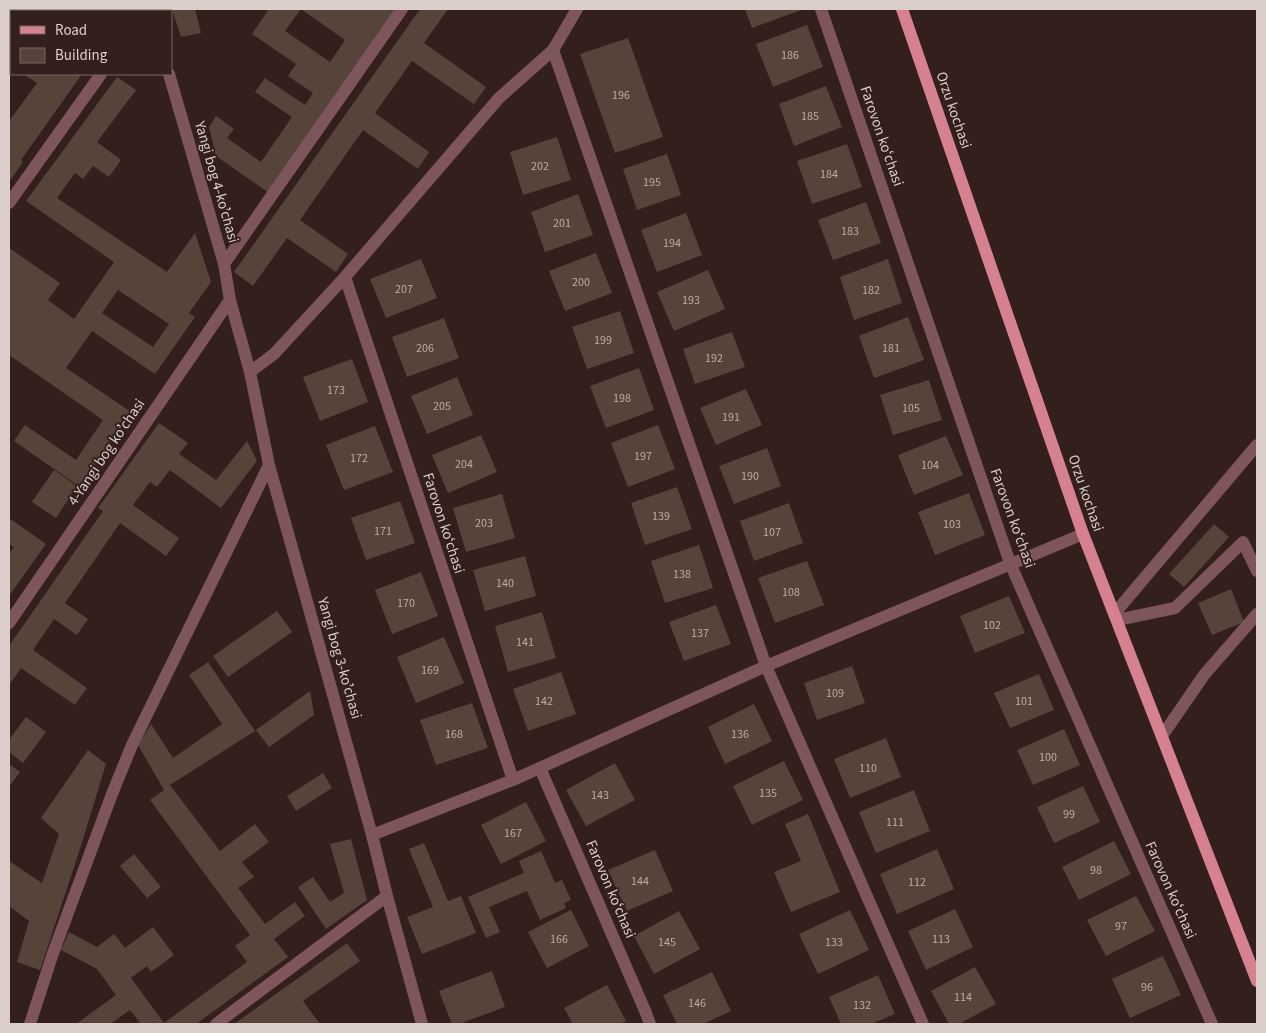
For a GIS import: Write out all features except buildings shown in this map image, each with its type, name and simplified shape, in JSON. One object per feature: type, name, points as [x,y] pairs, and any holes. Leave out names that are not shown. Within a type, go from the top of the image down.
[{"type":"main road","name":"Orzu kochasi","points":[[902,9],[1083,534],[1257,981]]},
{"type":"street","points":[[224,264],[402,9]]},
{"type":"street","points":[[250,372],[274,354],[345,277],[499,98],[552,50],[577,9]]},
{"type":"street","name":"Farovon koʻchasi","points":[[821,9],[1010,563],[1212,1024]]},
{"type":"street","points":[[552,50],[766,666],[923,1024]]},
{"type":"street","points":[[9,203],[100,75]]},
{"type":"street","name":"Yangi bog 4-koʼchasi","points":[[170,75],[224,264],[230,300]]},
{"type":"street","name":"Farovon koʻchasi","points":[[345,277],[513,780]]},
{"type":"street","name":"Yangi bog 3-koʼchasi","points":[[230,300],[250,372],[269,465],[372,835],[422,1024]]},
{"type":"street","name":"4-Yangi bog koʼchasi","points":[[9,623],[230,300]]},
{"type":"street","points":[[1116,617],[1257,445]]},
{"type":"street","points":[[30,1024],[56,947],[132,745],[269,465]]},
{"type":"street","points":[[372,835],[513,780],[766,666],[1083,534]]},
{"type":"street","points":[[1116,617],[1175,608],[1243,542],[1257,570]]},
{"type":"street","points":[[1162,736],[1204,675],[1257,614]]},
{"type":"street","name":"Farovon koʻchasi","points":[[540,768],[650,1024]]},
{"type":"street","points":[[216,1024],[387,896]]}]
